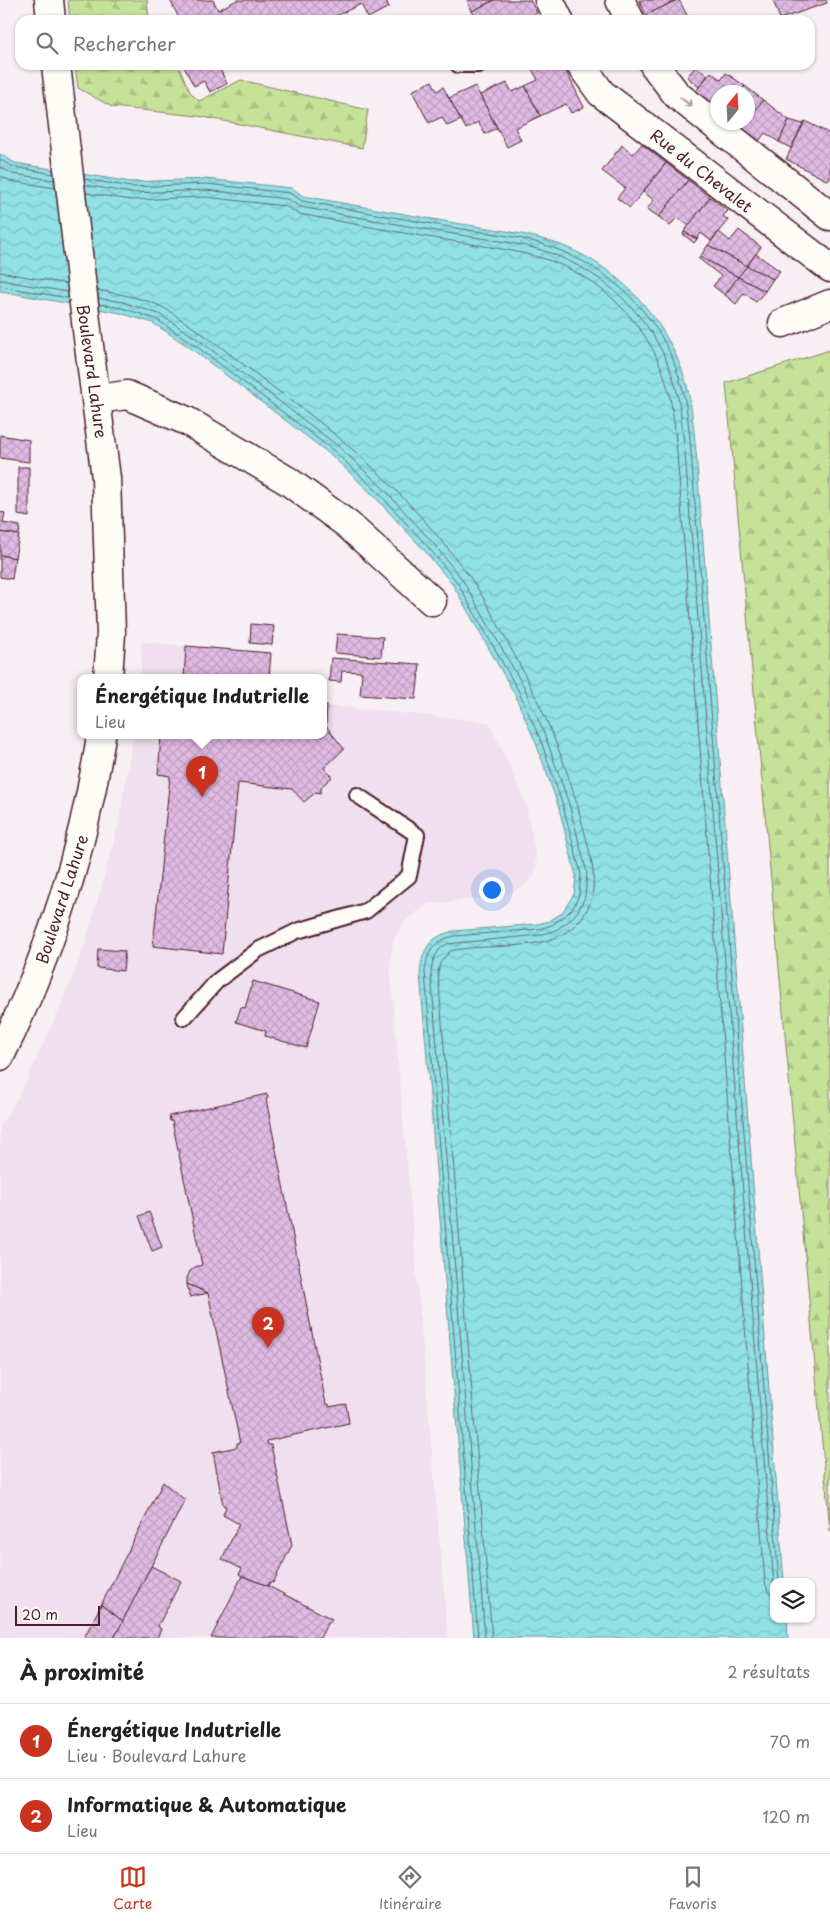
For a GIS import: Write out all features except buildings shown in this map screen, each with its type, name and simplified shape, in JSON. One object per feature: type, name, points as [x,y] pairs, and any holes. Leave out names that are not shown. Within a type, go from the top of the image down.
[{"type":"street","points":[[49,0],[50,15]]},
{"type":"street","points":[[549,0],[556,15]]},
{"type":"street","points":[[620,0],[628,15]]},
{"type":"street","name":"Boulevard Lahure","points":[[56,70],[65,156],[106,478],[111,633],[108,674]]},
{"type":"street","name":"Rue du Chevalet","points":[[584,70],[601,93],[830,268]]},
{"type":"street","points":[[658,70],[677,95],[830,216]]},
{"type":"street","points":[[783,323],[830,304]]},
{"type":"street","points":[[97,399],[127,395],[187,420],[288,480],[347,524],[432,601]]},
{"type":"street","name":"Boulevard Lahure","points":[[0,1056],[39,969],[65,897],[87,814],[100,739]]},
{"type":"lane","points":[[184,1018],[217,981],[258,950],[297,931],[366,911],[409,876],[417,834],[357,795]]},
{"type":"shaded area","points":[[141,642],[271,653],[269,674],[141,674]]},
{"type":"shaded area","points":[[327,705],[489,722],[525,801],[536,858],[534,877],[522,887],[505,895],[428,904],[406,920],[393,940],[390,967],[448,1638],[0,1638],[0,1126],[23,1089],[62,1003],[84,948],[118,827],[133,739],[327,739]]},
{"type":"green space","points":[[68,0],[147,0],[148,15],[70,15]]},
{"type":"green space","points":[[76,70],[180,70],[190,92],[199,101],[241,80],[368,110],[362,148],[198,116],[112,107],[78,88]]},
{"type":"green space","points":[[830,350],[830,1531],[726,383]]},
{"type":"water","points":[[0,154],[15,163],[131,182],[206,179],[292,188],[303,196],[504,231],[552,242],[596,262],[615,276],[649,310],[662,330],[674,351],[683,373],[692,412],[696,452],[784,1578],[770,1578],[770,1623],[787,1623],[788,1638],[474,1638],[420,973],[425,950],[433,940],[446,933],[538,924],[549,921],[562,913],[574,894],[576,876],[559,808],[536,743],[514,693],[453,585],[424,550],[373,495],[331,455],[189,347],[153,323],[120,313],[0,291]]},
{"type":"place","name":"Énergétique Indutrielle","points":[[202,797]]},
{"type":"place","name":"Informatique & Automatique","points":[[268,1348]]}]
